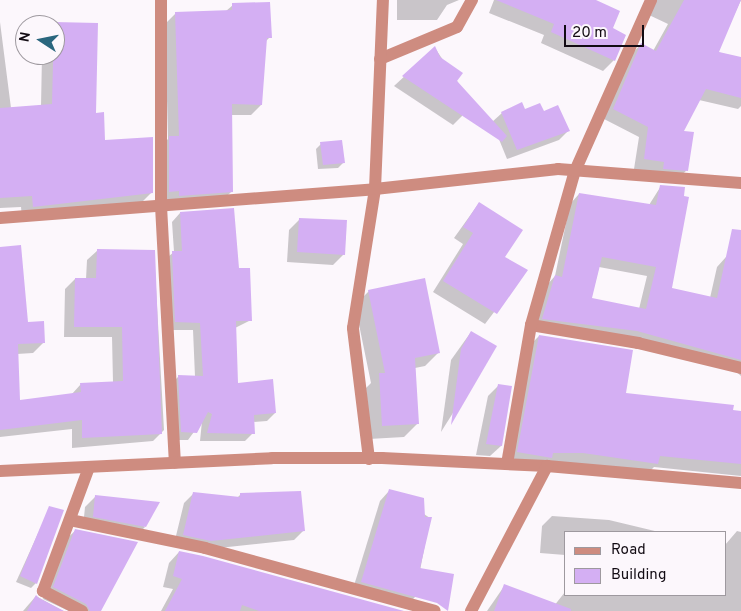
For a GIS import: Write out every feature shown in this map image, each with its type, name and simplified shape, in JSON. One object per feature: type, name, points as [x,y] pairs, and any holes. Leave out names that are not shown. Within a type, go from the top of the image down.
[{"type":"street","points":[[161,0],[161,206],[175,463]]},
{"type":"street","points":[[369,459],[353,328],[375,189],[383,0]]},
{"type":"street","points":[[380,59],[457,27],[472,0]]},
{"type":"street","points":[[507,464],[531,325],[575,171],[651,0]]},
{"type":"street","points":[[0,218],[375,189],[558,169],[741,183]]},
{"type":"street","points":[[531,325],[638,343],[741,368]]},
{"type":"street","points":[[0,471],[175,463],[369,459],[547,466],[741,483]]},
{"type":"street","points":[[471,611],[547,466]]},
{"type":"street","points":[[82,611],[43,591],[90,467]]},
{"type":"street","points":[[70,520],[205,548],[435,611]]},
{"type":"building","points":[[496,0],[596,0],[620,11],[613,28],[626,35],[615,61],[551,32],[554,24]]},
{"type":"building","points":[[684,0],[741,0],[719,52],[741,57],[741,98],[706,89],[684,131],[694,132],[688,171],[663,169],[664,162],[644,159],[648,127],[613,109],[641,43],[656,51]]},
{"type":"building","points":[[270,2],[272,38],[267,38],[262,105],[232,104],[233,192],[179,196],[179,191],[169,192],[169,136],[179,136],[175,12],[232,10],[232,3]]},
{"type":"building","points":[[65,22],[98,23],[96,113],[104,112],[105,140],[153,137],[153,193],[33,207],[32,196],[0,198],[0,108],[52,104],[53,65],[65,65]]},
{"type":"building","points":[[435,46],[440,57],[463,73],[457,81],[507,136],[502,142],[402,76]]},
{"type":"building","points":[[522,102],[525,109],[540,103],[544,111],[558,105],[570,131],[517,150],[501,112]]},
{"type":"building","points":[[342,140],[345,163],[323,165],[320,142]]},
{"type":"building","points":[[660,185],[685,187],[684,196],[689,197],[672,288],[717,298],[732,229],[741,230],[741,360],[637,331],[542,319],[555,275],[562,277],[579,193],[656,205]],"holes":[[[602,257],[656,267],[646,309],[592,298]]]},
{"type":"building","points":[[479,202],[523,230],[505,257],[528,270],[497,314],[443,281],[473,233],[463,227]]},
{"type":"building","points":[[234,208],[239,268],[250,268],[252,321],[236,321],[238,383],[273,379],[276,413],[254,415],[255,434],[207,433],[212,414],[208,412],[197,433],[181,432],[178,375],[203,376],[200,323],[175,322],[172,251],[182,251],[180,212]]},
{"type":"building","points":[[299,218],[347,220],[345,255],[297,252]]},
{"type":"building","points":[[21,245],[28,322],[44,321],[45,343],[18,344],[20,400],[81,392],[80,383],[123,381],[122,327],[74,327],[75,278],[96,278],[97,249],[155,250],[162,434],[82,438],[82,420],[0,430],[0,247]]},
{"type":"building","points":[[425,278],[440,353],[415,358],[419,424],[382,426],[379,373],[385,373],[368,290]]},
{"type":"building","points":[[471,331],[497,346],[451,425],[461,349]]},
{"type":"building","points":[[539,335],[633,350],[626,393],[734,405],[733,410],[741,411],[741,464],[660,456],[658,464],[583,453],[553,453],[552,458],[517,452]]},
{"type":"building","points":[[498,384],[512,386],[502,446],[486,444]]},
{"type":"building","points":[[389,489],[424,498],[425,517],[432,517],[420,568],[454,574],[448,611],[437,603],[361,582]]},
{"type":"building","points":[[301,491],[305,531],[211,541],[183,535],[193,492],[240,497],[240,493]]},
{"type":"building","points":[[95,495],[160,502],[146,527],[93,517]]},
{"type":"building","points":[[49,506],[64,510],[37,584],[20,576]]},
{"type":"building","points":[[75,529],[138,542],[101,611],[90,611],[86,604],[53,587]]},
{"type":"building","points":[[179,551],[404,611],[259,611],[242,605],[240,611],[165,611],[182,579],[173,576]]},
{"type":"building","points":[[504,584],[571,609],[571,611],[494,611]]},
{"type":"building","points":[[36,595],[39,598],[64,611],[27,611]]}]
